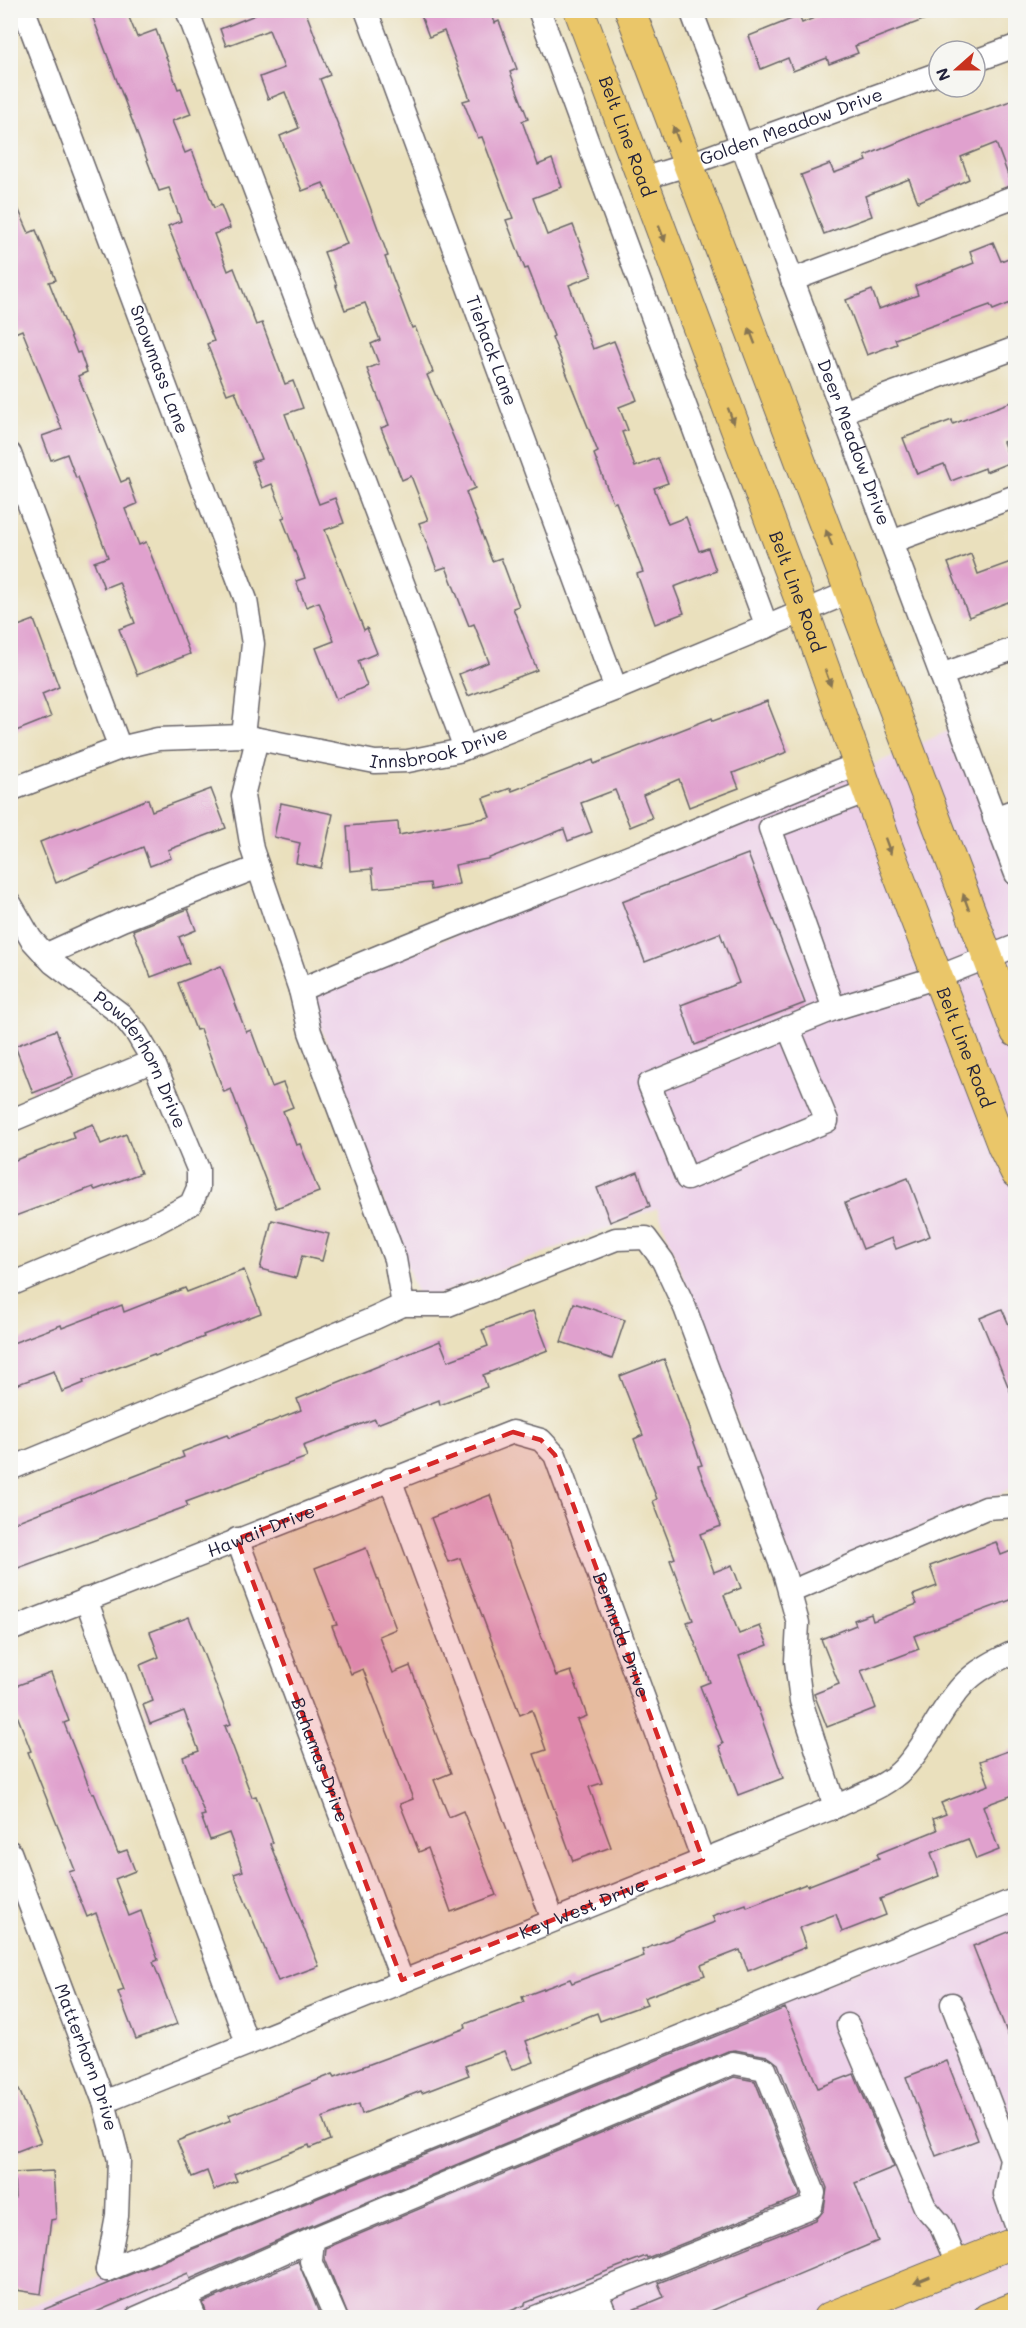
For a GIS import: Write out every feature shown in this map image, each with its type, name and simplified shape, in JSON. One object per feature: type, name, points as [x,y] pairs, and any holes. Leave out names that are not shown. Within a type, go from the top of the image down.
[{"type":"main road","name":"Belt Line Road","points":[[579,10],[938,977],[1003,1147],[1016,1173]]},
{"type":"main road","points":[[630,10],[1016,1032]]},
{"type":"main road","points":[[828,2318],[1016,2242]]},
{"type":"main road","points":[[988,2318],[1016,2307]]},
{"type":"street","name":"Snowmass Lane","points":[[24,10],[246,600],[253,644],[250,737],[243,796],[252,849],[300,990],[310,1032],[395,1259],[403,1305]]},
{"type":"street","points":[[187,10],[465,748]]},
{"type":"street","name":"Tiehack Lane","points":[[366,10],[616,689]]},
{"type":"street","points":[[539,10],[767,627]]},
{"type":"street","name":"Deer Meadow Drive","points":[[692,10],[740,144],[1016,874]]},
{"type":"street","points":[[987,57],[1016,46]]},
{"type":"street","name":"Golden Meadow Drive","points":[[642,179],[687,165],[927,78]]},
{"type":"street","points":[[792,280],[1016,196]]},
{"type":"street","points":[[842,412],[1016,348]]},
{"type":"street","points":[[10,454],[120,748]]},
{"type":"street","points":[[891,542],[1016,496]]},
{"type":"street","name":"Innsbrook Drive","points":[[10,790],[120,748],[158,739],[250,737],[375,762],[408,761],[465,748],[616,689],[850,592]]},
{"type":"street","points":[[941,675],[1016,648]]},
{"type":"street","points":[[300,990],[388,951],[649,849],[744,808],[863,777]]},
{"type":"street","points":[[834,1009],[771,828],[863,777]]},
{"type":"street","points":[[994,818],[1016,810]]},
{"type":"street","points":[[45,955],[122,920],[258,867]]},
{"type":"street","name":"Powderhorn Drive","points":[[10,903],[31,939],[45,955],[77,983],[97,995],[122,1015],[137,1034],[153,1061],[198,1168],[198,1188],[191,1204],[150,1226],[10,1285]]},
{"type":"street","points":[[788,1027],[827,1122],[687,1179],[649,1084],[788,1027],[834,1009],[938,977],[1016,946]]},
{"type":"street","points":[[10,1122],[153,1061]]},
{"type":"street","points":[[10,1469],[403,1305],[448,1305],[616,1239],[646,1238],[663,1261],[686,1308],[790,1592],[798,1623],[796,1661],[801,1701],[835,1807]]},
{"type":"street","name":"Hawaii Drive","points":[[10,1629],[513,1432]]},
{"type":"street","name":"Bermuda Drive","points":[[513,1432],[540,1440],[555,1455],[703,1860]]},
{"type":"street","points":[[390,1479],[553,1920]]},
{"type":"street","points":[[790,1592],[986,1508],[1016,1506]]},
{"type":"street","name":"Bahamas Drive","points":[[237,1539],[402,1980]]},
{"type":"street","points":[[86,1599],[247,2043]]},
{"type":"street","name":"Key West Drive","points":[[104,2102],[835,1807],[878,1786],[902,1771],[924,1744],[962,1685],[989,1664],[1014,1657]]},
{"type":"street","name":"Matterhorn Drive","points":[[10,1852],[104,2102],[119,2160],[117,2216],[106,2270],[1016,1899]]},
{"type":"street","points":[[952,2004],[1011,2158],[1005,2194],[1016,2226]]},
{"type":"street","points":[[848,2025],[925,2206],[940,2223],[958,2266]]},
{"type":"street","points":[[136,2318],[313,2239],[733,2063],[765,2069],[814,2193],[811,2207],[533,2318]]},
{"type":"street","points":[[313,2239],[311,2261],[336,2318]]},
{"type":"street","points":[[597,2294],[607,2318]]},
{"type":"street","points":[[186,2296],[195,2318]]},
{"type":"highlighted area","points":[[513,1432],[541,1440],[555,1455],[703,1860],[402,1980],[237,1539]]},
{"type":"shaded area","points":[[959,726],[1015,876],[1015,1487],[798,1580],[657,1208],[420,1302],[309,994],[839,780]]},
{"type":"shaded area","points":[[1015,1907],[1015,2317],[11,2318],[10,2314]]},
{"type":"building","points":[[90,10],[126,10],[137,37],[156,30],[178,89],[181,88],[191,114],[172,121],[185,153],[192,150],[214,208],[221,205],[230,228],[214,234],[228,271],[234,268],[256,325],[262,323],[285,384],[293,381],[303,408],[285,414],[319,504],[335,498],[344,523],[325,530],[364,630],[367,628],[377,653],[358,661],[367,686],[336,699],[316,648],[334,641],[319,602],[306,607],[296,581],[305,578],[282,518],[285,517],[272,484],[262,488],[252,462],[261,459],[235,391],[227,394],[207,344],[214,341],[168,226],[181,221],[169,188],[159,191]]},
{"type":"building","points":[[253,10],[305,10],[330,75],[320,79],[366,196],[388,256],[385,257],[412,328],[415,327],[433,372],[427,375],[475,488],[466,492],[492,561],[501,558],[519,606],[513,608],[537,670],[468,696],[459,674],[489,662],[474,624],[469,626],[446,567],[437,570],[419,523],[428,520],[411,476],[402,480],[381,428],[389,425],[367,369],[379,364],[371,344],[380,340],[365,303],[345,310],[336,286],[324,252],[347,244],[323,183],[302,191],[280,136],[299,128],[285,92],[268,99],[260,77],[284,68],[269,30],[226,46],[220,29],[255,15]]},
{"type":"building","points":[[419,10],[490,10],[495,23],[499,21],[517,69],[510,72],[528,119],[522,121],[538,165],[552,159],[562,187],[533,198],[547,235],[573,225],[592,276],[569,285],[593,349],[614,341],[637,400],[619,407],[628,430],[622,432],[635,467],[658,458],[668,483],[654,488],[668,524],[686,517],[699,551],[708,548],[716,571],[674,587],[684,613],[655,624],[637,574],[643,572],[616,502],[613,503],[594,454],[598,452],[552,337],[554,336],[528,268],[525,269],[506,220],[513,218],[482,137],[478,138],[463,101],[470,99],[444,31],[429,37]]},
{"type":"building","points":[[833,10],[944,10],[944,12],[855,46],[858,53],[829,64],[827,58],[793,71],[788,58],[761,69],[749,36],[799,16],[802,23]]},
{"type":"building","points":[[1016,99],[1016,183],[1011,183],[996,143],[961,157],[969,179],[918,202],[909,179],[865,196],[872,216],[824,234],[801,175],[830,164],[834,173],[867,161],[865,156],[925,131]]},
{"type":"building","points":[[10,190],[29,233],[36,230],[56,280],[49,282],[77,353],[80,352],[87,372],[78,376],[121,482],[128,479],[137,504],[125,509],[139,545],[146,542],[190,654],[137,675],[119,629],[135,623],[119,582],[104,588],[94,562],[108,557],[78,477],[76,478],[67,454],[51,460],[42,436],[62,429],[22,330],[10,335]]},
{"type":"building","points":[[993,242],[1001,261],[1016,255],[1016,301],[993,310],[990,305],[895,339],[897,344],[867,355],[846,300],[872,290],[879,309],[918,295],[915,286],[974,263],[970,251]]},
{"type":"building","points":[[1016,400],[1016,437],[1003,442],[1011,462],[986,472],[985,468],[951,481],[944,464],[917,474],[903,438],[952,420],[953,424]]},
{"type":"building","points":[[971,554],[978,574],[1016,560],[1016,599],[969,617],[948,563]]},
{"type":"building","points":[[34,620],[59,687],[42,694],[51,717],[16,731],[10,717],[10,629]]},
{"type":"building","points":[[767,701],[787,752],[733,773],[739,788],[689,807],[679,779],[643,795],[652,818],[630,827],[615,790],[581,803],[592,832],[568,841],[564,829],[487,859],[455,865],[459,884],[431,890],[430,883],[374,888],[372,869],[350,871],[347,826],[398,822],[399,835],[490,817],[483,798],[511,788],[512,791],[593,760],[594,764],[712,718],[713,721]]},
{"type":"building","points":[[211,789],[226,828],[168,850],[171,858],[150,866],[143,847],[56,883],[40,842],[148,799],[152,811]]},
{"type":"building","points":[[281,803],[333,814],[321,868],[296,863],[300,843],[274,837]]},
{"type":"building","points":[[748,854],[805,1003],[695,1045],[681,1005],[739,983],[720,933],[645,962],[622,902]]},
{"type":"building","points":[[188,909],[196,930],[179,937],[189,963],[151,977],[133,930]]},
{"type":"building","points":[[221,966],[246,1032],[251,1030],[272,1087],[283,1083],[293,1107],[283,1111],[296,1145],[300,1144],[319,1192],[276,1208],[231,1089],[224,1092],[200,1029],[196,1030],[178,983]]},
{"type":"building","points":[[56,1030],[74,1077],[33,1093],[15,1046]]},
{"type":"building","points":[[93,1124],[101,1144],[126,1134],[141,1173],[95,1190],[93,1187],[10,1218],[10,1162],[74,1138],[72,1132]]},
{"type":"building","points":[[638,1172],[650,1206],[610,1222],[597,1188]]},
{"type":"building","points":[[908,1178],[930,1236],[896,1249],[892,1238],[863,1249],[845,1203]]},
{"type":"building","points":[[272,1220],[329,1234],[322,1261],[302,1256],[296,1278],[260,1269]]},
{"type":"building","points":[[244,1270],[261,1313],[155,1356],[154,1354],[83,1381],[84,1383],[62,1392],[54,1371],[10,1387],[10,1344],[61,1325],[62,1328],[122,1305],[124,1312],[185,1288],[187,1292]]},
{"type":"building","points":[[574,1303],[625,1320],[612,1359],[561,1342]]},
{"type":"building","points":[[1002,1309],[1016,1341],[1015,1403],[980,1318]]},
{"type":"building","points":[[533,1311],[548,1350],[483,1375],[487,1387],[440,1405],[439,1400],[377,1424],[375,1419],[303,1446],[307,1457],[186,1502],[188,1506],[10,1571],[10,1524],[184,1457],[182,1452],[227,1435],[229,1438],[301,1410],[297,1399],[440,1341],[448,1361],[488,1346],[482,1330]]},
{"type":"building","points":[[664,1359],[702,1465],[698,1466],[721,1526],[700,1534],[714,1572],[732,1565],[741,1588],[724,1595],[739,1634],[760,1626],[768,1645],[739,1656],[783,1778],[738,1795],[719,1746],[723,1744],[700,1686],[710,1682],[687,1622],[693,1620],[670,1560],[675,1558],[653,1501],[657,1499],[634,1439],[643,1435],[620,1376]]},
{"type":"building","points":[[490,1495],[556,1676],[571,1671],[587,1716],[577,1720],[602,1783],[589,1787],[611,1847],[573,1861],[534,1754],[546,1750],[532,1710],[520,1715],[460,1558],[448,1562],[431,1518]]},
{"type":"building","points":[[996,1542],[1001,1555],[1016,1549],[1016,1598],[914,1636],[919,1649],[861,1671],[876,1708],[827,1727],[814,1694],[839,1684],[821,1639],[856,1625],[854,1620],[871,1614],[873,1621],[917,1604],[913,1595],[937,1586],[930,1566]]},
{"type":"building","points":[[366,1548],[396,1629],[379,1636],[393,1673],[410,1666],[451,1773],[434,1780],[449,1817],[463,1811],[496,1895],[451,1912],[428,1848],[419,1852],[400,1804],[413,1799],[363,1669],[351,1674],[332,1626],[337,1625],[315,1568]]},
{"type":"building","points":[[189,1617],[231,1724],[225,1726],[252,1797],[256,1796],[273,1843],[270,1844],[319,1966],[278,1981],[234,1874],[243,1871],[229,1833],[210,1840],[201,1816],[205,1815],[183,1757],[199,1751],[184,1711],[150,1724],[143,1705],[153,1701],[140,1665],[159,1657],[150,1632]]},
{"type":"building","points":[[51,1673],[69,1721],[64,1723],[92,1794],[94,1793],[118,1853],[127,1850],[135,1871],[115,1879],[129,1916],[141,1911],[158,1960],[153,1962],[177,2024],[136,2039],[118,1992],[124,1990],[96,1913],[87,1917],[69,1872],[75,1870],[28,1752],[31,1751],[10,1697],[10,1688]]},
{"type":"building","points":[[1016,1748],[1016,1794],[983,1806],[999,1850],[976,1859],[968,1839],[931,1853],[939,1876],[880,1899],[886,1915],[842,1932],[836,1914],[799,1928],[806,1947],[748,1971],[740,1950],[701,1965],[705,1975],[644,1998],[647,2004],[600,2021],[597,2013],[526,2041],[534,2062],[512,2070],[504,2051],[465,2066],[469,2075],[422,2093],[421,2091],[362,2114],[359,2104],[322,2118],[330,2140],[310,2148],[309,2145],[234,2174],[237,2181],[214,2190],[207,2171],[192,2177],[177,2141],[231,2120],[229,2115],[333,2074],[335,2077],[466,2028],[465,2024],[524,2002],[522,1997],[570,1979],[572,1983],[644,1956],[642,1950],[715,1922],[712,1916],[746,1904],[747,1907],[879,1858],[877,1854],[937,1830],[933,1819],[946,1814],[941,1803],[989,1785],[980,1761]]},
{"type":"building","points":[[1016,1929],[1016,2050],[1014,2050],[973,1946]]},
{"type":"building","points":[[785,2008],[818,2088],[854,2074],[894,2167],[855,2183],[878,2241],[694,2318],[620,2318],[620,2315],[664,2297],[658,2283],[816,2220],[824,2210],[827,2188],[778,2064],[767,2056],[735,2050],[728,2051],[308,2227],[190,2279],[188,2273],[82,2318],[23,2318]]},
{"type":"building","points":[[947,2061],[978,2140],[936,2156],[906,2077]]},
{"type":"building","points":[[10,2068],[41,2142],[10,2154]]},
{"type":"building","points":[[734,2077],[755,2081],[800,2194],[799,2197],[647,2258],[646,2256],[525,2303],[525,2305],[493,2318],[349,2318],[325,2259],[326,2248]]},
{"type":"building","points":[[53,2171],[56,2219],[51,2220],[41,2294],[10,2289],[10,2199],[15,2198],[14,2173]]},
{"type":"building","points":[[298,2261],[321,2318],[208,2318],[203,2303]]}]
